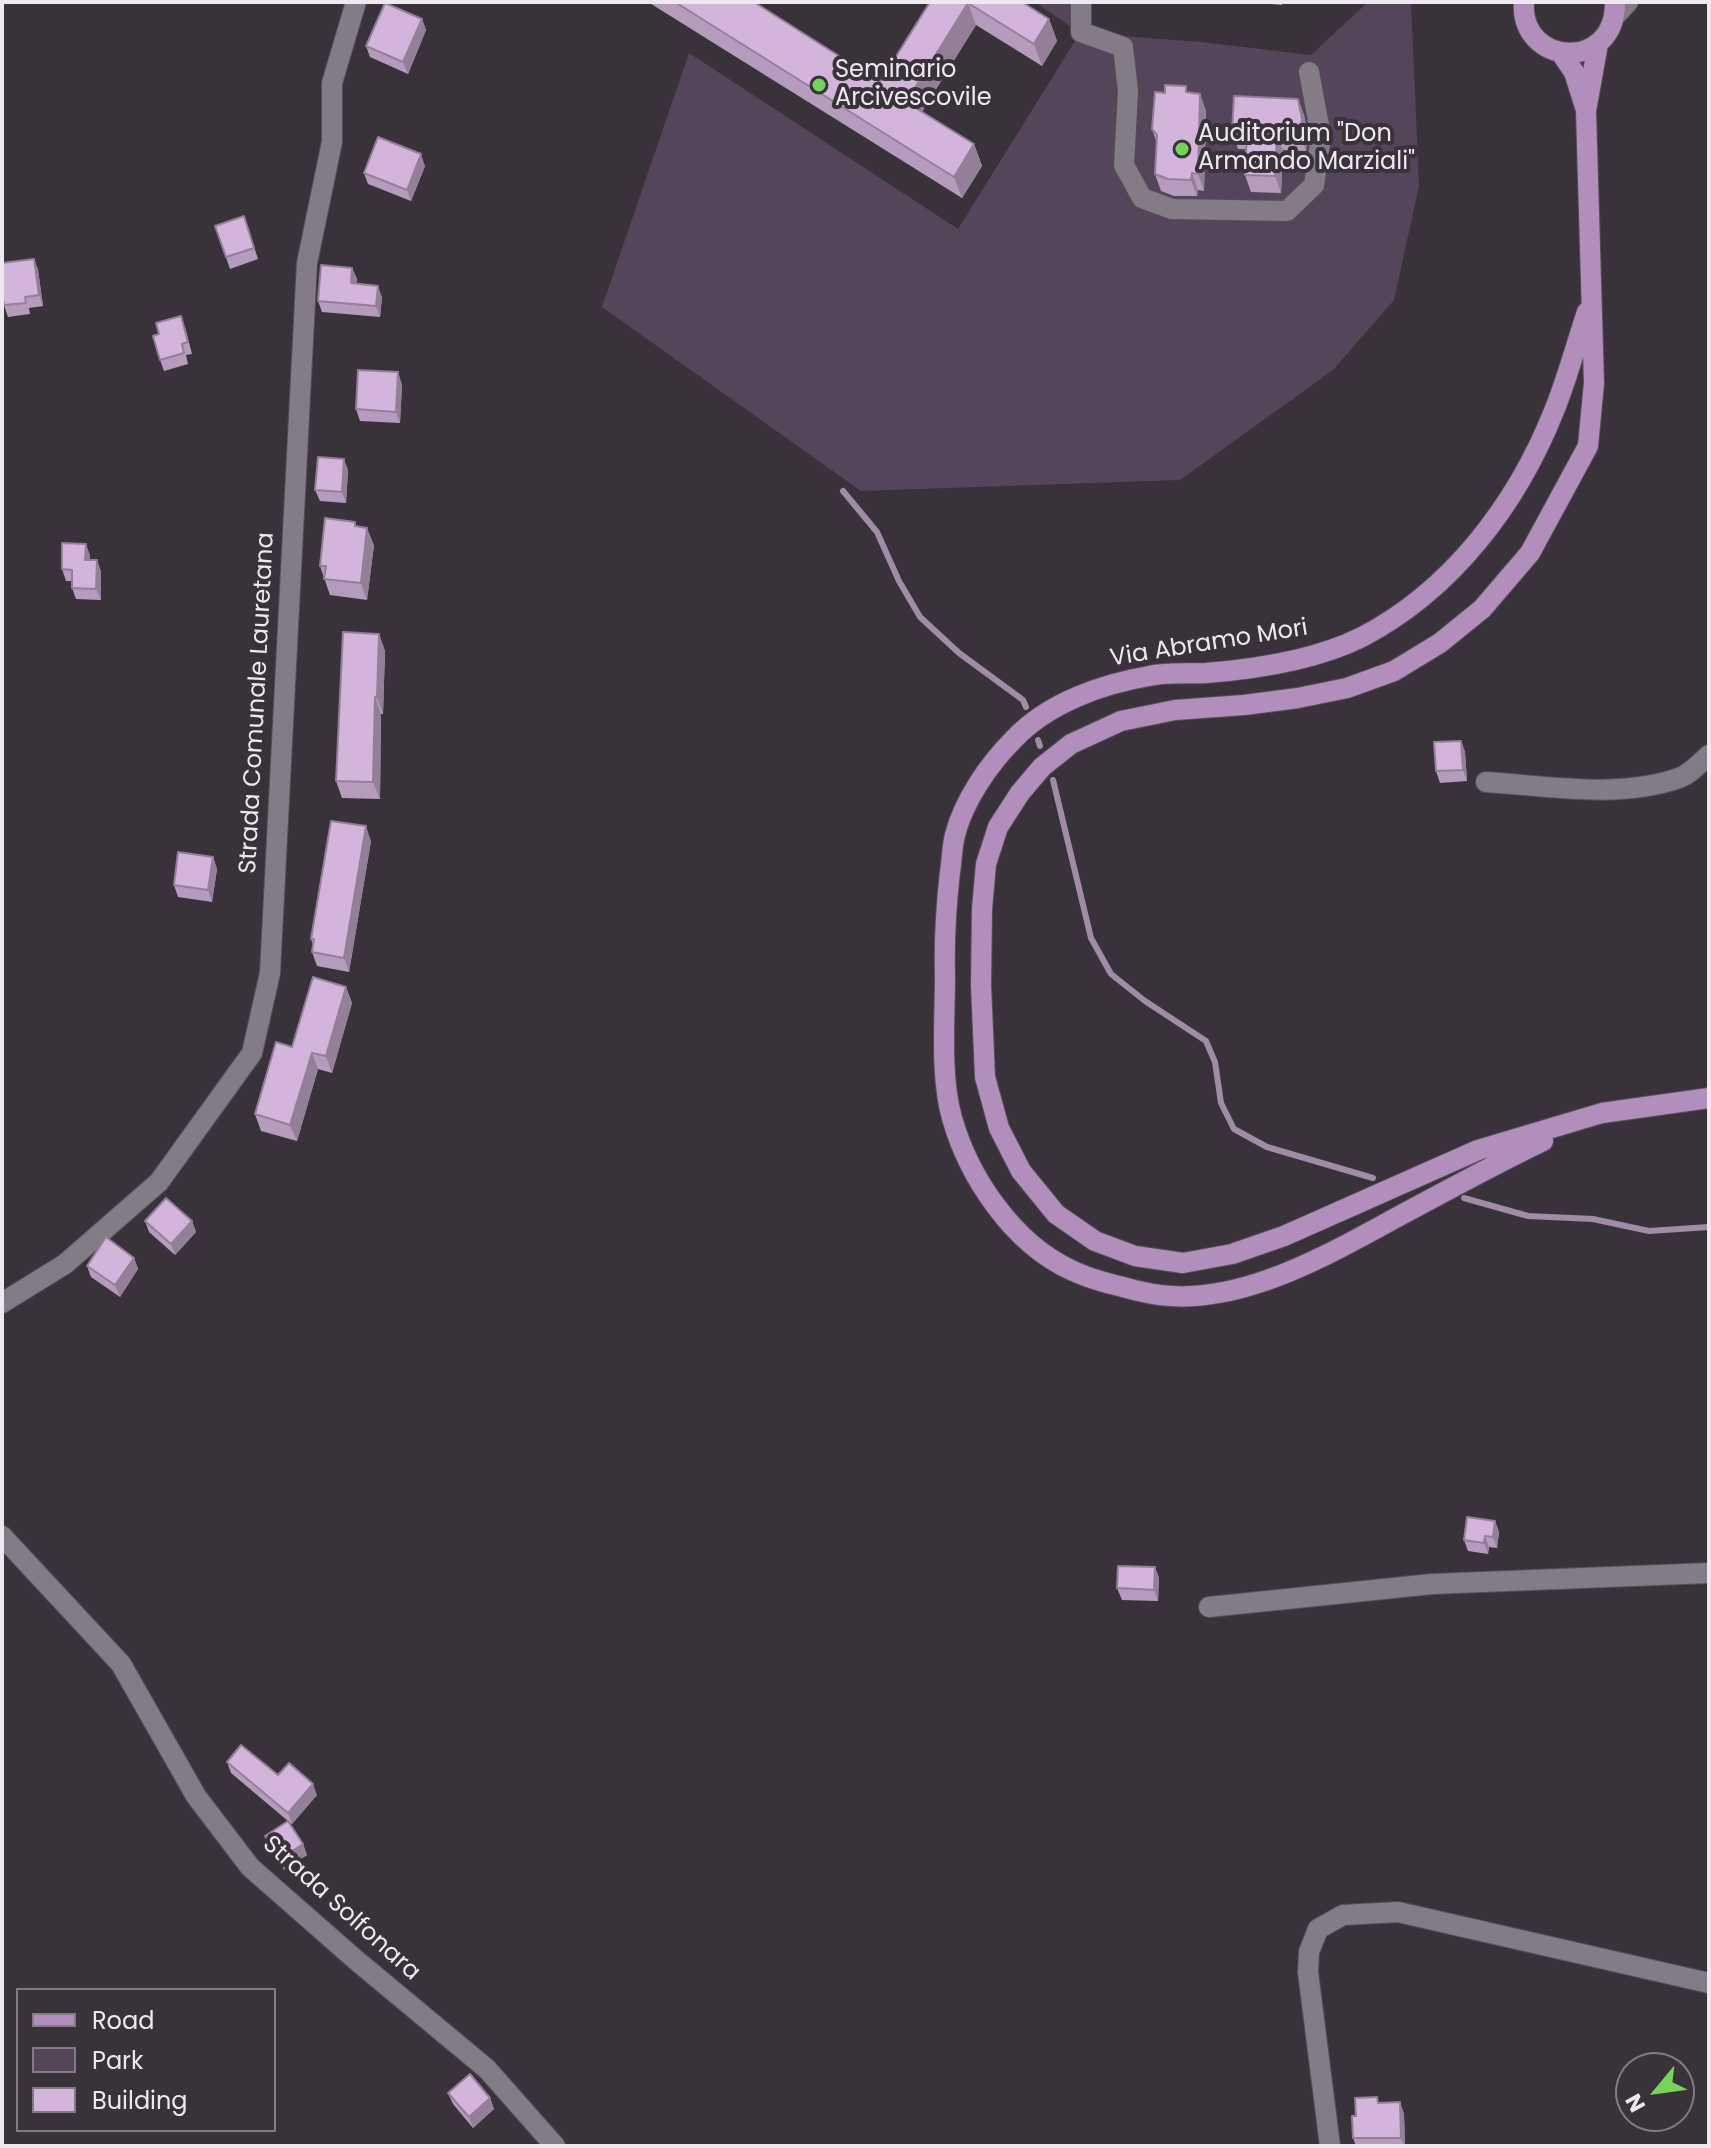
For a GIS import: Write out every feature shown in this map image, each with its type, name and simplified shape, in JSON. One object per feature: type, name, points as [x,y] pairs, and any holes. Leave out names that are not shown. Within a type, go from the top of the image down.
[{"type":"main road","points":[[1524,2],[1529,29],[1548,48],[1574,54],[1598,44],[1611,27],[1619,7]]},
{"type":"main road","name":"Via Abramo Mori","points":[[1598,44],[1586,111],[1594,383],[1588,446],[1530,553],[1482,609],[1440,643],[1394,671],[1347,688],[1244,705],[1175,710],[1121,721],[1071,744],[1042,767],[998,827],[986,864],[981,985],[985,1077],[999,1128],[1021,1171],[1056,1214],[1095,1241],[1135,1256],[1183,1263],[1232,1254],[1284,1236],[1478,1150],[1602,1113],[1709,1098]]},
{"type":"main road","name":"Via Abramo Mori","points":[[1561,53],[1574,72],[1586,111]]},
{"type":"main road","name":"Via Abramo Mori","points":[[1591,301],[1554,412],[1496,521],[1448,576],[1406,610],[1360,638],[1313,656],[1209,673],[1151,675],[1095,690],[1045,713],[1016,736],[994,762],[972,796],[955,835],[944,920],[946,1074],[951,1115],[969,1161],[994,1203],[1028,1241],[1068,1269],[1156,1295],[1211,1295],[1266,1281],[1334,1251],[1504,1160],[1602,1113]]},
{"type":"street","name":"Strada Comunale Lauretana","points":[[2,1303],[65,1264],[159,1182],[252,1053],[270,973],[307,263],[332,142],[332,83],[356,2]]},
{"type":"street","points":[[1081,2],[1081,32],[1123,47],[1128,91],[1124,165],[1142,198],[1172,209],[1287,211],[1314,185],[1321,136],[1309,72]]},
{"type":"street","points":[[1486,782],[1608,789],[1648,785],[1683,777],[1709,755]]},
{"type":"street","name":"Strada Solfonara","points":[[2,1536],[121,1664],[196,1796],[250,1867],[487,2069],[555,2146]]},
{"type":"street","points":[[1209,1607],[1432,1584],[1709,1573]]},
{"type":"street","points":[[1330,2146],[1308,1972],[1309,1952],[1318,1929],[1343,1915],[1398,1912],[1709,1983]]},
{"type":"green space","points":[[1035,2],[1081,2],[1081,33],[1201,42],[1311,55],[1368,2],[1411,2],[1419,186],[1394,300],[1333,370],[1180,480],[861,491],[602,307],[689,53],[958,229],[1080,33]]},
{"type":"building","points":[[675,2],[754,2],[880,82],[930,2],[1022,2],[1049,19],[1034,44],[968,3],[906,102],[974,144],[954,177]]},
{"type":"building","points":[[385,3],[422,19],[403,62],[366,46]]},
{"type":"building","name":"Auditorium \"Don Armando Marziali\"","points":[[1165,85],[1186,86],[1186,92],[1200,94],[1198,174],[1192,173],[1191,180],[1168,179],[1155,174],[1157,135],[1152,129],[1155,92],[1165,93]]},
{"type":"building","points":[[1234,96],[1298,99],[1302,119],[1300,134],[1277,133],[1275,176],[1245,175],[1247,132],[1232,132]]},
{"type":"building","points":[[378,137],[421,154],[407,190],[364,173]]},
{"type":"building","points":[[244,216],[254,248],[226,257],[215,226]]},
{"type":"building","points":[[34,259],[39,295],[25,297],[26,303],[4,305],[2,263]]},
{"type":"building","points":[[321,265],[352,268],[351,283],[378,286],[376,306],[318,301]]},
{"type":"building","points":[[181,316],[188,342],[182,344],[184,353],[160,360],[153,336],[159,334],[156,323]]},
{"type":"building","points":[[358,370],[398,372],[396,412],[356,409]]},
{"type":"building","points":[[318,457],[344,459],[342,492],[315,490]]},
{"type":"building","points":[[325,518],[355,522],[355,526],[367,528],[361,583],[324,579],[326,566],[320,566]]},
{"type":"building","points":[[62,543],[86,544],[85,560],[97,560],[96,589],[72,588],[72,570],[62,569]]},
{"type":"building","points":[[343,632],[379,634],[373,782],[336,781]]},
{"type":"building","points":[[1461,741],[1463,770],[1436,771],[1434,742]]},
{"type":"building","points":[[331,821],[366,826],[344,958],[312,952],[314,939],[311,939]]},
{"type":"building","points":[[178,852],[213,857],[208,890],[174,885]]},
{"type":"building","points":[[313,977],[346,987],[326,1056],[312,1053],[290,1125],[255,1114],[276,1042],[292,1047]]},
{"type":"building","points":[[166,1198],[192,1221],[171,1244],[145,1221]]},
{"type":"building","points":[[106,1237],[134,1258],[115,1285],[87,1266]]},
{"type":"building","points":[[1467,1517],[1495,1521],[1493,1537],[1485,1536],[1484,1543],[1464,1540]]},
{"type":"building","points":[[1118,1566],[1155,1567],[1154,1590],[1117,1588]]},
{"type":"building","points":[[241,1745],[278,1775],[289,1763],[313,1784],[288,1813],[227,1762]]},
{"type":"building","points":[[288,1821],[303,1844],[280,1859],[265,1836]]},
{"type":"building","points":[[470,2074],[490,2098],[469,2117],[448,2093]]},
{"type":"building","points":[[1377,2097],[1378,2103],[1400,2102],[1401,2138],[1353,2138],[1355,2098]]},
{"type":"waterway","points":[[843,491],[877,532],[899,581],[920,617],[959,653],[1023,700],[1026,707]]},
{"type":"waterway","points":[[1038,740],[1040,746]]},
{"type":"waterway","points":[[1053,780],[1091,938],[1111,974],[1145,1001],[1206,1041],[1215,1062],[1221,1103],[1234,1129],[1267,1147],[1373,1178]]},
{"type":"waterway","points":[[1464,1198],[1528,1216],[1593,1219],[1649,1231],[1709,1227]]},
{"type":"place","name":"Seminario Arcivescovile","points":[[819,85]]},
{"type":"place","name":"Auditorium \"Don Armando Marziali\"","points":[[1182,149]]}]
